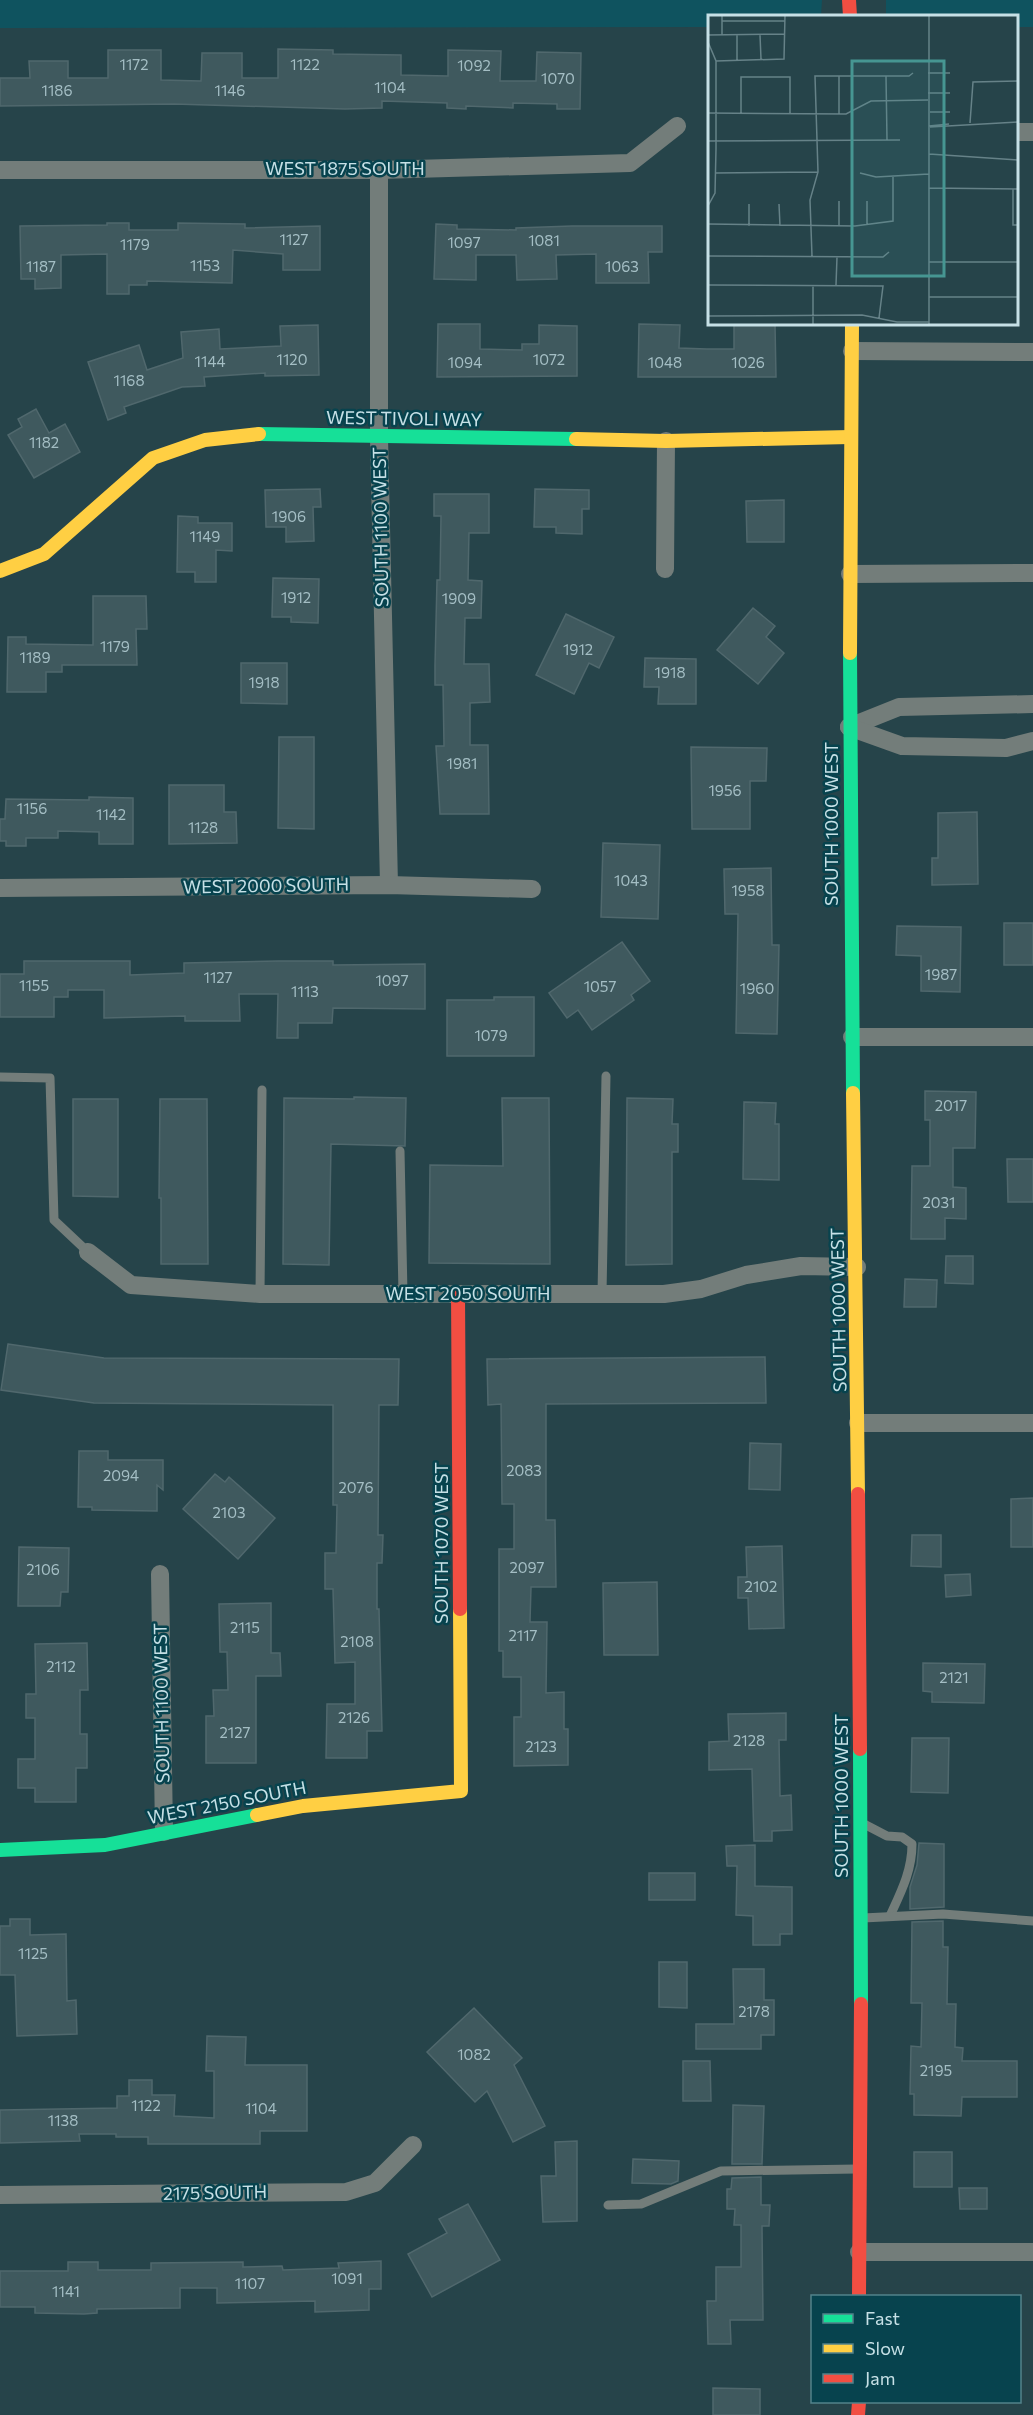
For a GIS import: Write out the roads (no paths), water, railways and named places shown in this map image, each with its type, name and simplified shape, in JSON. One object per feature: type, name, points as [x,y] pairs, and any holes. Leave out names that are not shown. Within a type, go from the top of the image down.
[{"type":"main road","points":[[849,0],[850,15]]},
{"type":"main road","name":"SOUTH 1000 WEST","points":[[852,326],[849,727],[858,1423],[861,1918],[859,2295]]},
{"type":"main road","name":"WEST TIVOLI WAY","points":[[0,571],[44,554],[153,458],[206,441],[249,434],[666,441],[850,437]]},
{"type":"main road","name":"SOUTH 1070 WEST","points":[[458,1294],[461,1791]]},
{"type":"main road","name":"WEST 2150 SOUTH","points":[[0,1850],[105,1845],[303,1806],[461,1791]]},
{"type":"street","name":"WEST 1875 SOUTH","points":[[0,170],[380,170],[630,163],[677,126]]},
{"type":"street","name":"SOUTH 1100 WEST","points":[[380,170],[380,437],[389,885]]},
{"type":"street","points":[[852,351],[1033,352]]},
{"type":"street","points":[[665,569],[666,441]]},
{"type":"street","points":[[850,574],[1033,573]]},
{"type":"street","points":[[849,727],[899,707],[1033,704]]},
{"type":"street","points":[[849,727],[903,746],[1006,748],[1033,741]]},
{"type":"street","name":"WEST 2000 SOUTH","points":[[0,888],[389,885],[532,889]]},
{"type":"street","points":[[852,1037],[1033,1037]]},
{"type":"street","name":"WEST 2050 SOUTH","points":[[88,1252],[131,1285],[260,1294],[664,1294],[692,1290],[746,1275],[801,1266],[857,1267]]},
{"type":"street","points":[[858,1423],[1033,1423]]},
{"type":"street","name":"SOUTH 1100 WEST","points":[[160,1574],[164,1832]]},
{"type":"street","name":"2175 SOUTH","points":[[0,2195],[346,2192],[375,2183],[413,2145]]},
{"type":"street","points":[[859,2252],[1033,2252]]},
{"type":"lane","points":[[602,1294],[606,1076]]},
{"type":"lane","points":[[0,1077],[50,1078],[54,1220],[88,1252]]},
{"type":"lane","points":[[260,1294],[262,1090]]},
{"type":"lane","points":[[400,1151],[403,1294]]},
{"type":"lane","points":[[860,1821],[887,1836],[903,1837],[912,1844],[912,1859],[908,1875],[890,1916]]},
{"type":"lane","points":[[861,1918],[943,1914],[1033,1921]]},
{"type":"lane","points":[[608,2205],[641,2204],[721,2171],[860,2169]]}]
